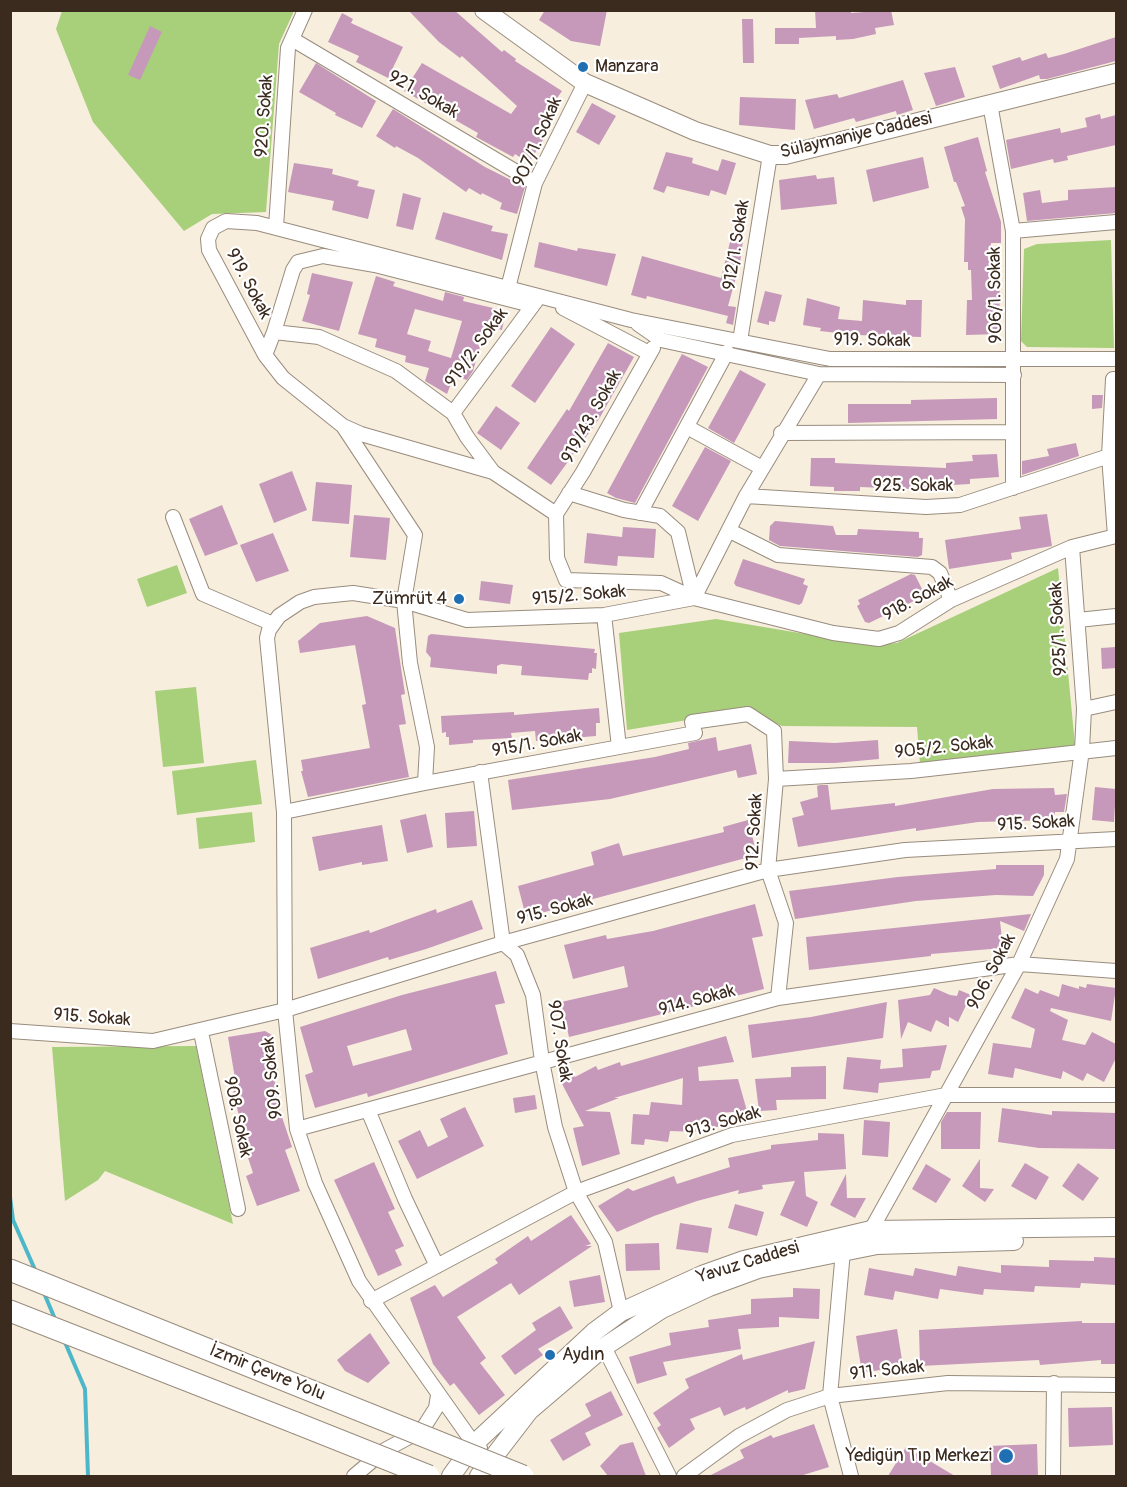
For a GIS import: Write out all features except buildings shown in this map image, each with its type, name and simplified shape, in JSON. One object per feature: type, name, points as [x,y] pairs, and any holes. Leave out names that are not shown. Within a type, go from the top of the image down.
[{"type":"highway","name":"İzmir Çevre Yolu","points":[[10,1270],[523,1476]]},
{"type":"highway","name":"İzmir Çevre Yolu","points":[[10,1311],[429,1476]]},
{"type":"main road","name":"Sülaymaniye Caddesi","points":[[484,10],[585,83],[694,130],[770,155],[785,155],[1116,73]]},
{"type":"main road","name":"Yavuz Caddesi","points":[[451,1476],[474,1444],[594,1332],[621,1312],[702,1275],[744,1260],[871,1230],[1116,1227]]},
{"type":"main road","name":"Yavuz Caddesi","points":[[479,1476],[529,1411],[604,1347],[662,1309],[709,1287],[758,1269],[877,1245],[1116,1240]]},
{"type":"street","name":"920. Sokak","points":[[276,227],[288,48],[305,10]]},
{"type":"street","name":"921. Sokak","points":[[292,39],[535,183]]},
{"type":"street","name":"907/1. Sokak","points":[[508,288],[535,183],[585,83]]},
{"type":"street","name":"906/1. Sokak","points":[[990,104],[1013,231],[1015,360],[1013,488]]},
{"type":"street","name":"912/1. Sokak","points":[[740,341],[770,155]]},
{"type":"street","name":"919. Sokak","points":[[404,601],[416,535],[343,426],[283,378],[265,355],[209,250],[207,239],[213,228],[226,221],[241,220],[276,227],[508,288],[649,353]]},
{"type":"street","points":[[1013,231],[1116,222]]},
{"type":"street","points":[[265,355],[293,270],[298,262],[323,256],[375,265],[536,301]]},
{"type":"street","name":"919. Sokak","points":[[536,301],[830,359],[1116,360]]},
{"type":"street","name":"919/2. Sokak","points":[[453,413],[536,301]]},
{"type":"street","name":"919. Sokak","points":[[631,320],[662,340],[728,352],[819,374],[1014,375]]},
{"type":"street","points":[[274,332],[319,337],[396,371],[453,413],[467,437],[493,472]]},
{"type":"street","name":"919/43. Sokak","points":[[556,514],[583,472],[649,353],[662,340]]},
{"type":"street","points":[[640,513],[728,352]]},
{"type":"street","points":[[694,598],[781,433],[819,374]]},
{"type":"street","points":[[1116,379],[1113,379],[1109,456],[1116,536]]},
{"type":"street","points":[[343,426],[361,434],[493,472],[556,514]]},
{"type":"street","points":[[687,427],[762,468]]},
{"type":"street","points":[[781,433],[1013,432]]},
{"type":"street","name":"925. Sokak","points":[[746,496],[926,507],[960,505],[1109,456]]},
{"type":"street","points":[[568,493],[640,513],[660,516],[678,532],[694,598]]},
{"type":"street","name":"918. Sokak","points":[[556,514],[557,558],[566,580],[661,584],[694,598],[833,633],[879,639],[899,633],[951,600],[1072,547],[1116,536]]},
{"type":"street","points":[[173,517],[203,594],[273,624]]},
{"type":"street","points":[[730,531],[778,555],[932,567],[940,573],[951,600]]},
{"type":"street","name":"925/1. Sokak","points":[[1072,547],[1084,709]]},
{"type":"street","name":"915/2. Sokak","points":[[267,638],[273,624],[290,608],[314,597],[353,592],[404,601],[467,620],[604,615],[694,598]]},
{"type":"street","points":[[404,601],[410,663],[427,747],[424,783]]},
{"type":"street","points":[[604,615],[619,747]]},
{"type":"street","points":[[1078,620],[1116,616]]},
{"type":"street","name":"909. Sokak","points":[[267,638],[284,812],[285,1010],[297,1129],[315,1183],[371,1301],[474,1444],[493,1456]]},
{"type":"street","points":[[1084,709],[1116,702]]},
{"type":"street","name":"906. Sokak","points":[[871,1230],[1019,964],[1067,859],[1082,750],[1084,709]]},
{"type":"street","name":"915/1. Sokak","points":[[284,812],[480,772],[695,733],[692,722],[748,714],[774,731],[774,736]]},
{"type":"street","name":"912. Sokak","points":[[774,736],[776,779],[768,870],[786,922],[778,998]]},
{"type":"street","name":"905/2. Sokak","points":[[776,779],[911,771],[1082,750],[1116,748]]},
{"type":"street","points":[[480,772],[503,943]]},
{"type":"street","name":"915. Sokak","points":[[10,1031],[153,1041],[201,1032],[285,1010],[503,943],[768,870],[905,850],[1071,839],[1116,839]]},
{"type":"street","name":"907. Sokak","points":[[503,943],[517,955],[533,995],[542,1061],[555,1127],[576,1192],[605,1242],[621,1312]]},
{"type":"street","name":"914. Sokak","points":[[297,1129],[778,998],[1019,964],[1116,971]]},
{"type":"street","name":"908. Sokak","points":[[201,1032],[238,1209]]},
{"type":"street","name":"913. Sokak","points":[[371,1301],[576,1192],[732,1135],[945,1095],[1116,1095]]},
{"type":"street","points":[[368,1110],[405,1199],[437,1266]]},
{"type":"street","points":[[843,1251],[830,1396],[851,1476]]},
{"type":"street","points":[[604,1347],[669,1476]]},
{"type":"street","name":"911. Sokak","points":[[684,1476],[739,1436],[787,1410],[830,1396],[948,1383],[1116,1385]]},
{"type":"street","points":[[1053,1476],[1054,1383]]},
{"type":"street","points":[[354,1476],[386,1450],[422,1430],[436,1408],[438,1395]]},
{"type":"green space","points":[[62,11],[294,11],[279,44],[266,212],[212,214],[184,231],[93,122],[56,29]]},
{"type":"green space","points":[[1111,240],[1114,348],[1027,347],[1021,341],[1024,249],[1037,244]]},
{"type":"green space","points":[[177,565],[187,593],[147,607],[137,579]]},
{"type":"green space","points":[[1058,568],[1075,745],[920,764],[917,727],[782,726],[748,710],[627,730],[619,633],[716,619],[871,645],[897,643]]},
{"type":"green space","points":[[196,687],[204,763],[163,767],[155,691]]},
{"type":"green space","points":[[256,760],[262,804],[177,815],[172,771]]},
{"type":"green space","points":[[252,812],[255,842],[199,849],[196,818]]},
{"type":"green space","points":[[196,1046],[233,1224],[105,1171],[98,1180],[65,1201],[52,1047]]},
{"type":"waterway","points":[[10,1197],[13,1220],[36,1272]]},
{"type":"waterway","points":[[44,1293],[55,1319]]},
{"type":"waterway","points":[[64,1340],[85,1389],[88,1476]]},
{"type":"place","name":"Manzara","points":[[583,67]]},
{"type":"place","name":"Zümrüt 4","points":[[459,599]]},
{"type":"place","name":"Aydın","points":[[550,1355]]},
{"type":"place","name":"Yedigün Tıp Merkezi","points":[[1006,1456]]}]
